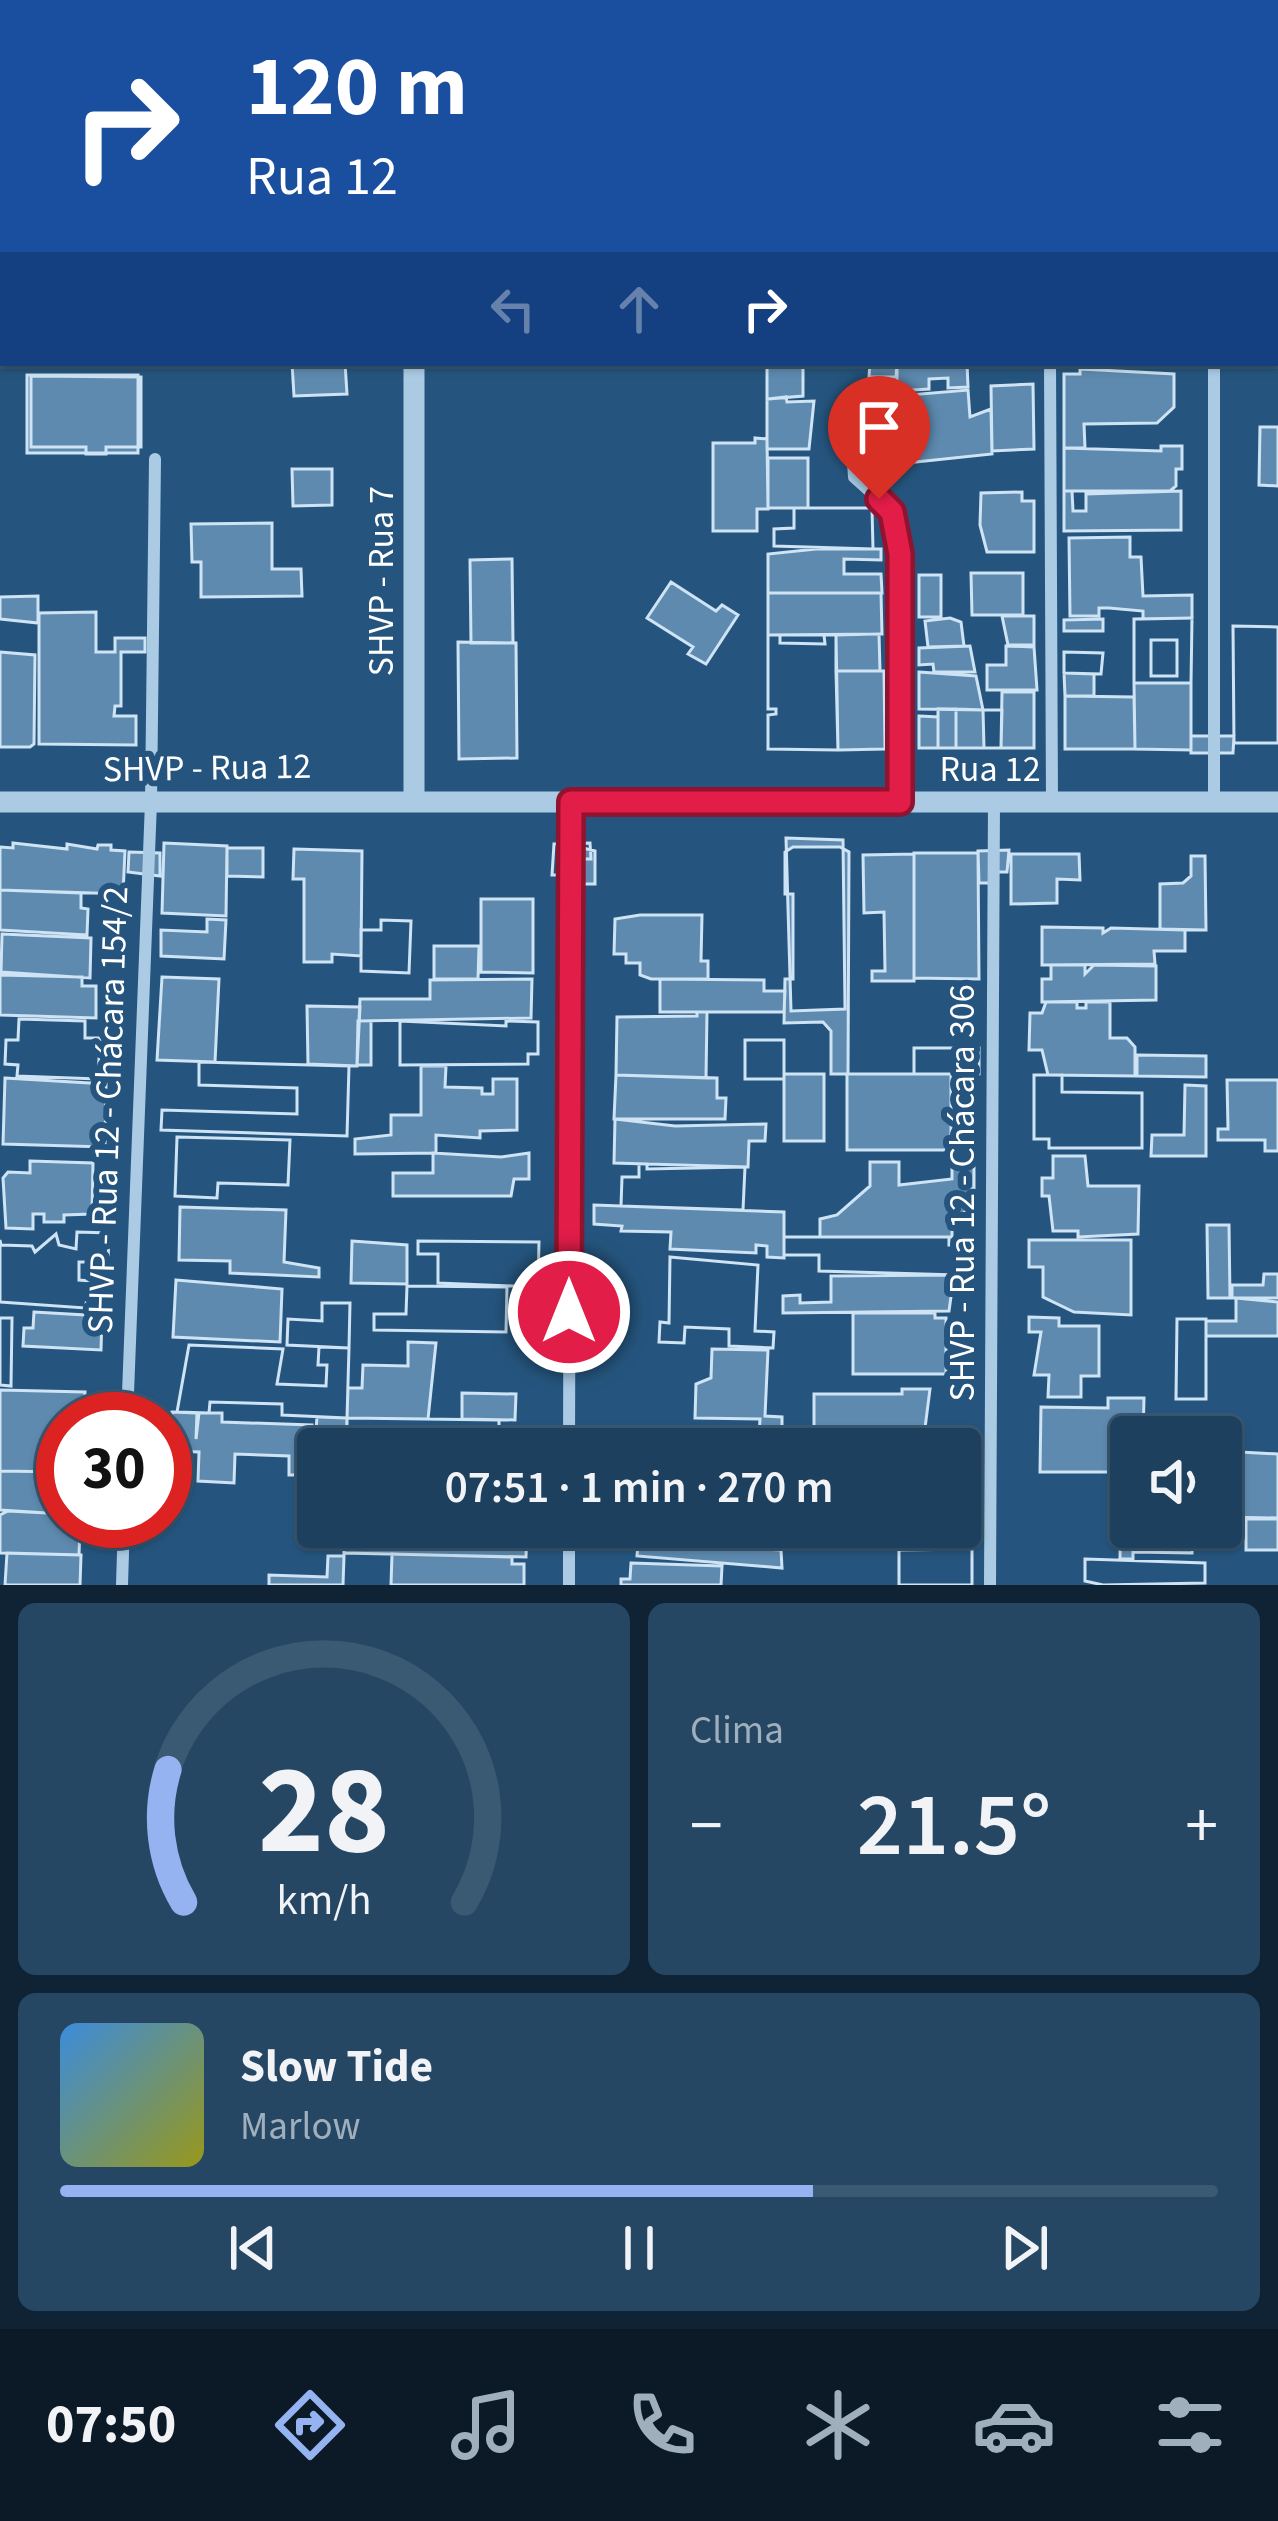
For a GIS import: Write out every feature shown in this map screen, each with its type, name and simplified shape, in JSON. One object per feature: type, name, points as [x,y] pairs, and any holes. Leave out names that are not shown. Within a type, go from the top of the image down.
[{"type":"street","name":"SHVP - Rua 7","points":[[414,366],[414,798]]},
{"type":"street","points":[[1050,366],[1052,802]]},
{"type":"street","points":[[1214,366],[1214,802]]},
{"type":"street","points":[[850,416],[854,478],[892,512],[898,530],[900,802]]},
{"type":"street","name":"SHVP - Rua 12 - Chácara 154/2","points":[[129,1392],[151,802],[155,459]]},
{"type":"street","name":"Rua 12","points":[[414,798],[1278,802]]},
{"type":"street","name":"SHVP - Rua 12","points":[[0,802],[414,798]]},
{"type":"street","name":"SHVP - Rua 12 - Chácara 306","points":[[990,1585],[994,801]]},
{"type":"street","points":[[569,1428],[571,802]]},
{"type":"street","points":[[122,1585],[123,1548]]},
{"type":"street","points":[[569,1548],[569,1585]]},
{"type":"building","points":[[292,366],[345,366],[347,394],[294,396]]},
{"type":"building","points":[[767,366],[803,366],[803,396],[767,399]]},
{"type":"building","points":[[870,366],[897,366],[896,377],[869,377]]},
{"type":"building","points":[[897,366],[967,366],[968,387],[948,388],[948,378],[929,379],[929,389],[897,391]]},
{"type":"building","points":[[1080,369],[1174,374],[1174,407],[1157,423],[1084,424],[1085,448],[1064,448],[1064,374],[1080,374]]},
{"type":"building","points":[[27,375],[138,375],[138,453],[27,453]]},
{"type":"building","points":[[31,376],[141,377],[141,447],[106,447],[106,454],[86,454],[86,447],[31,447]]},
{"type":"building","points":[[31,376],[141,377],[141,447],[106,447],[106,454],[86,454],[86,447],[31,447]]},
{"type":"building","points":[[1033,384],[1034,449],[992,451],[991,386]]},
{"type":"building","points":[[968,390],[970,417],[991,409],[992,454],[868,467],[860,399]]},
{"type":"building","points":[[786,397],[787,402],[814,401],[809,449],[767,449],[767,399]]},
{"type":"building","points":[[1260,427],[1278,427],[1278,486],[1259,485]]},
{"type":"building","points":[[755,438],[767,439],[768,509],[757,509],[757,531],[713,531],[713,443],[755,443]]},
{"type":"building","points":[[1161,446],[1182,446],[1182,469],[1176,469],[1176,486],[1170,491],[1064,491],[1064,448],[1161,451]]},
{"type":"building","points":[[768,458],[808,458],[808,508],[768,508]]},
{"type":"building","points":[[292,469],[332,469],[332,505],[293,506]]},
{"type":"building","points":[[1064,491],[1072,491],[1073,511],[1086,511],[1086,494],[1181,491],[1181,530],[1064,531]]},
{"type":"building","points":[[1022,492],[1022,501],[1034,501],[1034,552],[987,552],[980,525],[981,493]]},
{"type":"building","points":[[794,508],[872,508],[873,549],[774,546],[774,529],[794,528]]},
{"type":"building","points":[[794,508],[872,508],[873,549],[774,546],[774,529],[794,528]]},
{"type":"building","points":[[272,523],[272,569],[301,569],[302,596],[201,597],[201,562],[192,562],[191,524]]},
{"type":"building","points":[[1130,537],[1130,557],[1141,557],[1143,596],[1192,595],[1192,618],[1143,619],[1143,611],[1109,608],[1099,608],[1099,616],[1070,616],[1069,538]]},
{"type":"building","points":[[881,549],[881,560],[844,559],[844,574],[881,574],[882,593],[768,593],[768,554]]},
{"type":"building","points":[[512,559],[513,643],[471,643],[470,560]]},
{"type":"building","points":[[971,573],[1023,573],[1023,615],[972,615]]},
{"type":"building","points":[[919,575],[941,575],[941,617],[919,617]]},
{"type":"building","points":[[671,582],[716,611],[722,605],[738,615],[706,664],[688,654],[693,647],[647,618]]},
{"type":"building","points":[[768,593],[881,593],[882,634],[768,635]]},
{"type":"building","points":[[38,596],[38,623],[0,619],[0,597]]},
{"type":"building","points":[[96,612],[96,652],[115,652],[115,638],[145,638],[145,652],[121,652],[121,706],[115,706],[114,716],[136,716],[136,745],[39,744],[39,613]]},
{"type":"building","points":[[1002,616],[1034,616],[1034,645],[1008,645]]},
{"type":"building","points":[[950,618],[961,622],[964,646],[928,647],[925,621]]},
{"type":"building","points":[[1192,618],[1191,683],[1134,683],[1134,619]],"holes":[[[1151,640],[1177,640],[1177,676],[1151,676]]]},
{"type":"building","points":[[1192,618],[1191,683],[1134,683],[1134,619]],"holes":[[[1151,640],[1177,640],[1177,676],[1151,676]]]},
{"type":"building","points":[[1103,619],[1103,631],[1064,631],[1064,620]]},
{"type":"building","points":[[1233,626],[1278,627],[1278,743],[1234,743]]},
{"type":"building","points":[[1233,626],[1278,627],[1278,743],[1234,743]]},
{"type":"building","points":[[879,634],[880,671],[836,671],[836,635]]},
{"type":"building","points":[[768,635],[780,635],[780,643],[825,644],[824,635],[836,635],[838,750],[768,749],[768,715],[776,714],[776,709],[768,709]]},
{"type":"building","points":[[768,635],[780,635],[780,643],[825,644],[824,635],[836,635],[838,750],[768,749],[768,715],[776,714],[776,709],[768,709]]},
{"type":"building","points":[[458,642],[516,643],[517,758],[459,759]]},
{"type":"building","points":[[970,646],[975,672],[934,672],[933,664],[919,665],[919,648]]},
{"type":"building","points":[[1006,646],[1034,647],[1037,690],[987,690],[987,665],[1006,665]]},
{"type":"building","points":[[0,652],[35,655],[34,744],[30,747],[0,747]]},
{"type":"building","points":[[1064,652],[1103,653],[1101,674],[1064,673]]},
{"type":"building","points":[[1064,652],[1103,653],[1101,674],[1064,673]]},
{"type":"building","points":[[836,671],[884,671],[885,749],[838,750]]},
{"type":"building","points":[[919,672],[976,676],[983,710],[919,709]]},
{"type":"building","points":[[1064,673],[1094,674],[1094,696],[1065,696]]},
{"type":"building","points":[[1134,683],[1191,683],[1191,750],[1135,749]]},
{"type":"building","points":[[1002,692],[1034,692],[1034,748],[1001,748]]},
{"type":"building","points":[[1065,696],[1134,697],[1135,749],[1065,749]]},
{"type":"building","points":[[938,709],[956,709],[956,748],[938,748]]},
{"type":"building","points":[[956,709],[983,710],[984,748],[956,748]]},
{"type":"building","points":[[983,710],[1002,710],[1001,748],[984,748]]},
{"type":"building","points":[[983,710],[1002,710],[1001,748],[984,748]]},
{"type":"building","points":[[919,716],[938,717],[938,748],[919,748]]},
{"type":"building","points":[[1191,736],[1234,736],[1233,753],[1191,753]]},
{"type":"building","points":[[786,838],[843,840],[845,1009],[791,1011]]},
{"type":"building","points":[[13,843],[67,849],[67,844],[97,849],[111,845],[111,850],[125,851],[123,894],[0,890],[0,847],[13,848]]},
{"type":"building","points":[[164,843],[227,846],[226,916],[162,913]]},
{"type":"building","points":[[590,843],[591,859],[560,859],[561,875],[552,875],[554,844]]},
{"type":"building","points":[[590,843],[591,859],[560,859],[561,875],[552,875],[554,844]]},
{"type":"building","points":[[793,847],[840,847],[849,852],[848,1074],[831,1074],[831,1031],[823,1022],[784,1023],[785,979],[793,979],[793,894],[785,894],[785,852]]},
{"type":"building","points":[[227,848],[263,848],[263,877],[227,876]]},
{"type":"building","points":[[583,848],[595,851],[595,884],[583,884]]},
{"type":"building","points":[[294,849],[362,851],[361,956],[332,954],[332,962],[304,962],[304,879],[293,879]]},
{"type":"building","points":[[1009,850],[1007,872],[993,872],[993,883],[979,883],[978,851]]},
{"type":"building","points":[[129,852],[160,853],[160,876],[128,872]]},
{"type":"building","points":[[914,853],[978,853],[979,979],[914,978]]},
{"type":"building","points":[[914,854],[914,981],[872,981],[872,971],[885,971],[884,912],[864,913],[863,855]]},
{"type":"building","points":[[1011,854],[1079,854],[1080,880],[1057,879],[1057,903],[1011,904]]},
{"type":"building","points":[[1191,856],[1205,856],[1206,930],[1160,929],[1160,884],[1183,883],[1191,876]]},
{"type":"building","points":[[0,890],[81,893],[81,908],[88,909],[87,935],[0,930]]},
{"type":"building","points":[[481,899],[533,899],[533,973],[481,972]]},
{"type":"building","points":[[702,915],[701,961],[708,961],[708,979],[651,979],[640,975],[640,963],[626,963],[626,954],[614,954],[615,919]]},
{"type":"building","points":[[207,919],[226,920],[224,959],[161,956],[161,930],[207,932]]},
{"type":"building","points":[[381,920],[411,921],[409,973],[361,971],[361,930],[381,930]]},
{"type":"building","points":[[381,920],[411,921],[409,973],[361,971],[361,930],[381,930]]},
{"type":"building","points":[[1042,927],[1103,928],[1103,933],[1111,928],[1185,930],[1185,951],[1154,951],[1155,964],[1042,965]]},
{"type":"building","points":[[2,934],[91,938],[90,978],[1,972]]},
{"type":"building","points":[[434,946],[479,946],[478,979],[434,979]]},
{"type":"building","points":[[1051,965],[1085,965],[1085,974],[1094,965],[1156,966],[1156,1000],[1042,1002],[1042,979],[1051,979]]},
{"type":"building","points":[[0,975],[82,977],[82,986],[96,986],[96,1018],[0,1015]]},
{"type":"building","points":[[162,977],[219,979],[215,1062],[157,1060]]},
{"type":"building","points":[[532,979],[531,1018],[359,1021],[360,999],[430,999],[430,980]]},
{"type":"building","points":[[660,979],[764,980],[764,991],[785,991],[784,1012],[660,1012]]},
{"type":"building","points":[[1046,1002],[1077,1002],[1077,1008],[1086,1008],[1086,1002],[1110,1002],[1110,1038],[1127,1038],[1135,1047],[1135,1076],[1048,1075],[1042,1050],[1029,1050],[1030,1013],[1042,1013]]},
{"type":"building","points":[[307,1006],[360,1007],[357,1066],[308,1064]]},
{"type":"building","points":[[697,1012],[707,1012],[706,1078],[616,1075],[617,1017],[697,1016]]},
{"type":"building","points":[[19,1019],[85,1021],[85,1038],[100,1038],[98,1079],[17,1076],[18,1065],[5,1064],[6,1040],[18,1040]]},
{"type":"building","points":[[19,1019],[85,1021],[85,1038],[100,1038],[98,1079],[17,1076],[18,1065],[5,1064],[6,1040],[18,1040]]},
{"type":"building","points":[[358,1021],[371,1021],[371,1065],[357,1065]]},
{"type":"building","points":[[400,1021],[506,1026],[506,1021],[538,1022],[538,1054],[528,1054],[528,1064],[400,1065]]},
{"type":"building","points":[[400,1021],[506,1026],[506,1021],[538,1022],[538,1054],[528,1054],[528,1064],[400,1065]]},
{"type":"building","points":[[745,1040],[784,1040],[784,1079],[745,1079]]},
{"type":"building","points":[[745,1040],[784,1040],[784,1079],[745,1079]]},
{"type":"building","points":[[914,1048],[979,1048],[979,1074],[914,1074]]},
{"type":"building","points":[[914,1048],[979,1048],[979,1074],[914,1074]]},
{"type":"building","points":[[1137,1055],[1206,1056],[1206,1077],[1137,1076]]},
{"type":"building","points":[[199,1062],[349,1066],[347,1136],[161,1130],[162,1110],[297,1114],[297,1088],[199,1085]]},
{"type":"building","points":[[199,1062],[349,1066],[347,1136],[161,1130],[162,1110],[297,1114],[297,1088],[199,1085]]},
{"type":"building","points":[[421,1066],[446,1066],[445,1087],[482,1088],[482,1094],[493,1094],[493,1079],[517,1079],[517,1130],[480,1131],[480,1138],[436,1135],[436,1153],[355,1154],[355,1139],[391,1135],[391,1115],[421,1115]]},
{"type":"building","points":[[784,1074],[824,1074],[824,1141],[784,1141]]},
{"type":"building","points":[[847,1074],[951,1074],[951,1150],[847,1150]]},
{"type":"building","points":[[616,1075],[717,1078],[717,1098],[726,1098],[725,1119],[614,1119]]},
{"type":"building","points":[[1034,1075],[1062,1075],[1062,1092],[1142,1093],[1142,1148],[1049,1148],[1049,1139],[1034,1139]]},
{"type":"building","points":[[1034,1075],[1062,1075],[1062,1092],[1142,1093],[1142,1148],[1049,1148],[1049,1139],[1034,1139]]},
{"type":"building","points":[[5,1078],[106,1084],[105,1147],[3,1144]]},
{"type":"building","points":[[1227,1080],[1278,1080],[1278,1151],[1265,1151],[1265,1140],[1218,1140],[1218,1129],[1228,1129]]},
{"type":"building","points":[[1185,1085],[1206,1086],[1206,1156],[1151,1156],[1152,1135],[1184,1135]]},
{"type":"building","points":[[615,1119],[675,1126],[766,1124],[765,1141],[749,1141],[748,1167],[614,1163]]},
{"type":"building","points":[[177,1137],[290,1140],[288,1185],[218,1183],[217,1198],[175,1196]]},
{"type":"building","points":[[177,1137],[290,1140],[288,1185],[218,1183],[217,1198],[175,1196]]},
{"type":"building","points":[[433,1153],[501,1157],[529,1153],[529,1179],[514,1179],[511,1196],[393,1196],[393,1173],[433,1173]]},
{"type":"building","points":[[1053,1156],[1085,1156],[1088,1186],[1139,1186],[1138,1234],[1078,1237],[1078,1231],[1053,1231],[1049,1196],[1042,1196],[1042,1178],[1053,1178]]},
{"type":"building","points":[[30,1161],[93,1163],[92,1214],[64,1215],[64,1222],[44,1222],[44,1214],[33,1214],[33,1229],[6,1228],[3,1178],[8,1172],[30,1173]]},
{"type":"building","points":[[870,1162],[899,1162],[899,1185],[952,1179],[952,1162],[974,1162],[969,1207],[952,1226],[952,1237],[820,1237],[820,1219],[837,1215],[870,1186]]},
{"type":"building","points":[[639,1164],[647,1164],[647,1169],[745,1167],[743,1210],[621,1206],[622,1177],[639,1177]]},
{"type":"building","points":[[639,1164],[647,1164],[647,1169],[745,1167],[743,1210],[621,1206],[622,1177],[639,1177]]},
{"type":"building","points":[[594,1205],[784,1212],[784,1258],[767,1257],[767,1246],[756,1245],[756,1253],[670,1249],[671,1232],[621,1231],[622,1226],[594,1224]]},
{"type":"building","points":[[180,1207],[286,1210],[284,1262],[319,1268],[319,1277],[230,1273],[230,1261],[179,1260]]},
{"type":"building","points":[[1207,1225],[1229,1225],[1230,1298],[1208,1298]]},
{"type":"building","points":[[77,1232],[109,1233],[108,1262],[79,1262],[79,1280],[91,1281],[85,1308],[0,1302],[0,1240],[1,1245],[32,1246],[35,1252],[56,1234],[59,1245],[76,1249]]},
{"type":"building","points":[[77,1232],[109,1233],[108,1262],[79,1262],[79,1280],[91,1281],[85,1308],[0,1302],[0,1240],[1,1245],[32,1246],[35,1252],[56,1234],[59,1245],[76,1249]]},
{"type":"building","points":[[784,1237],[949,1237],[949,1245],[957,1245],[958,1275],[819,1271],[819,1255],[784,1255]]},
{"type":"building","points":[[784,1237],[949,1237],[949,1245],[957,1245],[958,1275],[819,1271],[819,1255],[784,1255]]},
{"type":"building","points":[[1029,1240],[1131,1240],[1131,1315],[1074,1312],[1043,1297],[1043,1267],[1029,1267]]},
{"type":"building","points":[[352,1241],[407,1245],[407,1284],[351,1283]]},
{"type":"building","points":[[418,1241],[539,1242],[538,1287],[438,1283],[438,1254],[418,1254]]},
{"type":"building","points":[[418,1241],[539,1242],[538,1287],[438,1283],[438,1254],[418,1254]]},
{"type":"building","points":[[670,1257],[758,1265],[755,1331],[774,1332],[773,1348],[729,1346],[729,1329],[685,1327],[684,1343],[659,1342],[660,1322],[669,1323]]},
{"type":"building","points":[[670,1257],[758,1265],[755,1331],[774,1332],[773,1348],[729,1346],[729,1329],[685,1327],[684,1343],[659,1342],[660,1322],[669,1323]]},
{"type":"building","points":[[1264,1274],[1278,1274],[1278,1298],[1232,1298],[1232,1285],[1263,1285]]},
{"type":"building","points":[[954,1275],[949,1311],[783,1313],[783,1296],[800,1295],[800,1303],[831,1302],[831,1276]]},
{"type":"building","points":[[176,1280],[282,1289],[280,1342],[173,1337]]},
{"type":"building","points":[[407,1286],[507,1287],[506,1332],[374,1330],[374,1314],[406,1314]]},
{"type":"building","points":[[407,1286],[507,1287],[506,1332],[374,1330],[374,1314],[406,1314]]},
{"type":"building","points":[[1236,1298],[1278,1302],[1278,1336],[1206,1336],[1206,1321],[1236,1321]]},
{"type":"building","points":[[322,1303],[350,1303],[349,1348],[287,1345],[288,1319],[322,1321]]},
{"type":"building","points":[[322,1303],[350,1303],[349,1348],[287,1345],[288,1319],[322,1321]]},
{"type":"building","points":[[34,1312],[102,1316],[101,1350],[23,1346],[24,1328],[33,1328]]},
{"type":"building","points":[[853,1313],[935,1313],[935,1318],[946,1318],[946,1374],[853,1374]]},
{"type":"building","points":[[1029,1317],[1059,1318],[1059,1326],[1099,1326],[1099,1376],[1081,1376],[1081,1397],[1048,1397],[1049,1375],[1034,1375],[1041,1332],[1029,1332]]},
{"type":"building","points":[[0,1318],[12,1318],[11,1386],[0,1385]]},
{"type":"building","points":[[0,1318],[12,1318],[11,1386],[0,1385]]},
{"type":"building","points":[[1177,1319],[1206,1319],[1206,1399],[1176,1399]]},
{"type":"building","points":[[1177,1319],[1206,1319],[1206,1399],[1176,1399]]},
{"type":"building","points":[[408,1342],[436,1343],[428,1419],[347,1418],[348,1388],[362,1388],[363,1365],[408,1366]]},
{"type":"building","points":[[189,1345],[283,1349],[277,1384],[326,1386],[327,1365],[318,1365],[319,1347],[349,1348],[347,1418],[282,1415],[282,1404],[210,1402],[209,1413],[192,1412],[192,1392],[181,1392]]},
{"type":"building","points":[[189,1345],[283,1349],[277,1384],[326,1386],[327,1365],[318,1365],[319,1347],[349,1348],[347,1418],[282,1415],[282,1404],[210,1402],[209,1413],[192,1412],[192,1392],[181,1392]]},
{"type":"building","points":[[712,1349],[768,1350],[765,1416],[782,1417],[782,1428],[759,1428],[760,1419],[695,1418],[696,1384],[711,1378]]},
{"type":"building","points":[[902,1389],[930,1389],[925,1428],[814,1428],[814,1394],[902,1394]]},
{"type":"building","points":[[0,1390],[85,1392],[36,1392],[36,1472],[0,1471]]},
{"type":"building","points":[[462,1393],[516,1394],[515,1420],[462,1419]]},
{"type":"building","points":[[1108,1398],[1144,1398],[1144,1416],[1110,1416],[1110,1472],[1040,1472],[1041,1407],[1108,1408]]},
{"type":"building","points":[[192,1413],[197,1413],[196,1439],[199,1413],[222,1413],[222,1422],[312,1425],[297,1428],[297,1475],[289,1475],[289,1456],[235,1454],[234,1483],[198,1481],[199,1452],[192,1452]]},
{"type":"building","points":[[317,1417],[347,1418],[347,1428],[316,1428]]},
{"type":"building","points":[[347,1418],[499,1420],[499,1428],[347,1428]]},
{"type":"building","points":[[347,1418],[499,1420],[499,1428],[347,1428]]},
{"type":"building","points":[[1242,1452],[1278,1454],[1278,1518],[1242,1517]]},
{"type":"building","points":[[0,1471],[36,1472],[36,1512],[0,1510]]},
{"type":"building","points":[[36,1512],[36,1548],[79,1548],[79,1555],[0,1553],[0,1515]]},
{"type":"building","points":[[1246,1519],[1278,1519],[1278,1550],[1246,1550]]},
{"type":"building","points":[[344,1548],[526,1548],[526,1557],[344,1553]]},
{"type":"building","points":[[638,1548],[781,1550],[782,1568],[637,1556]]},
{"type":"building","points":[[1120,1548],[1192,1548],[1192,1553],[1133,1552],[1133,1559],[1120,1559]]},
{"type":"building","points":[[972,1549],[972,1585],[899,1585],[899,1550]]},
{"type":"building","points":[[972,1549],[972,1585],[899,1585],[899,1550]]},
{"type":"building","points":[[7,1553],[81,1555],[80,1585],[5,1585]]},
{"type":"building","points":[[392,1554],[512,1557],[512,1564],[524,1564],[524,1585],[391,1585]]},
{"type":"building","points":[[328,1556],[344,1556],[343,1585],[269,1585],[269,1575],[327,1577]]},
{"type":"building","points":[[1085,1559],[1205,1563],[1205,1583],[1103,1585],[1085,1581]]},
{"type":"building","points":[[1085,1559],[1205,1563],[1205,1583],[1103,1585],[1085,1581]]},
{"type":"building","points":[[631,1563],[722,1566],[721,1585],[621,1585],[621,1579],[630,1579]]},
{"type":"route","points":[[569,1312],[571,802],[900,802],[900,554],[892,512],[879,499]]}]
